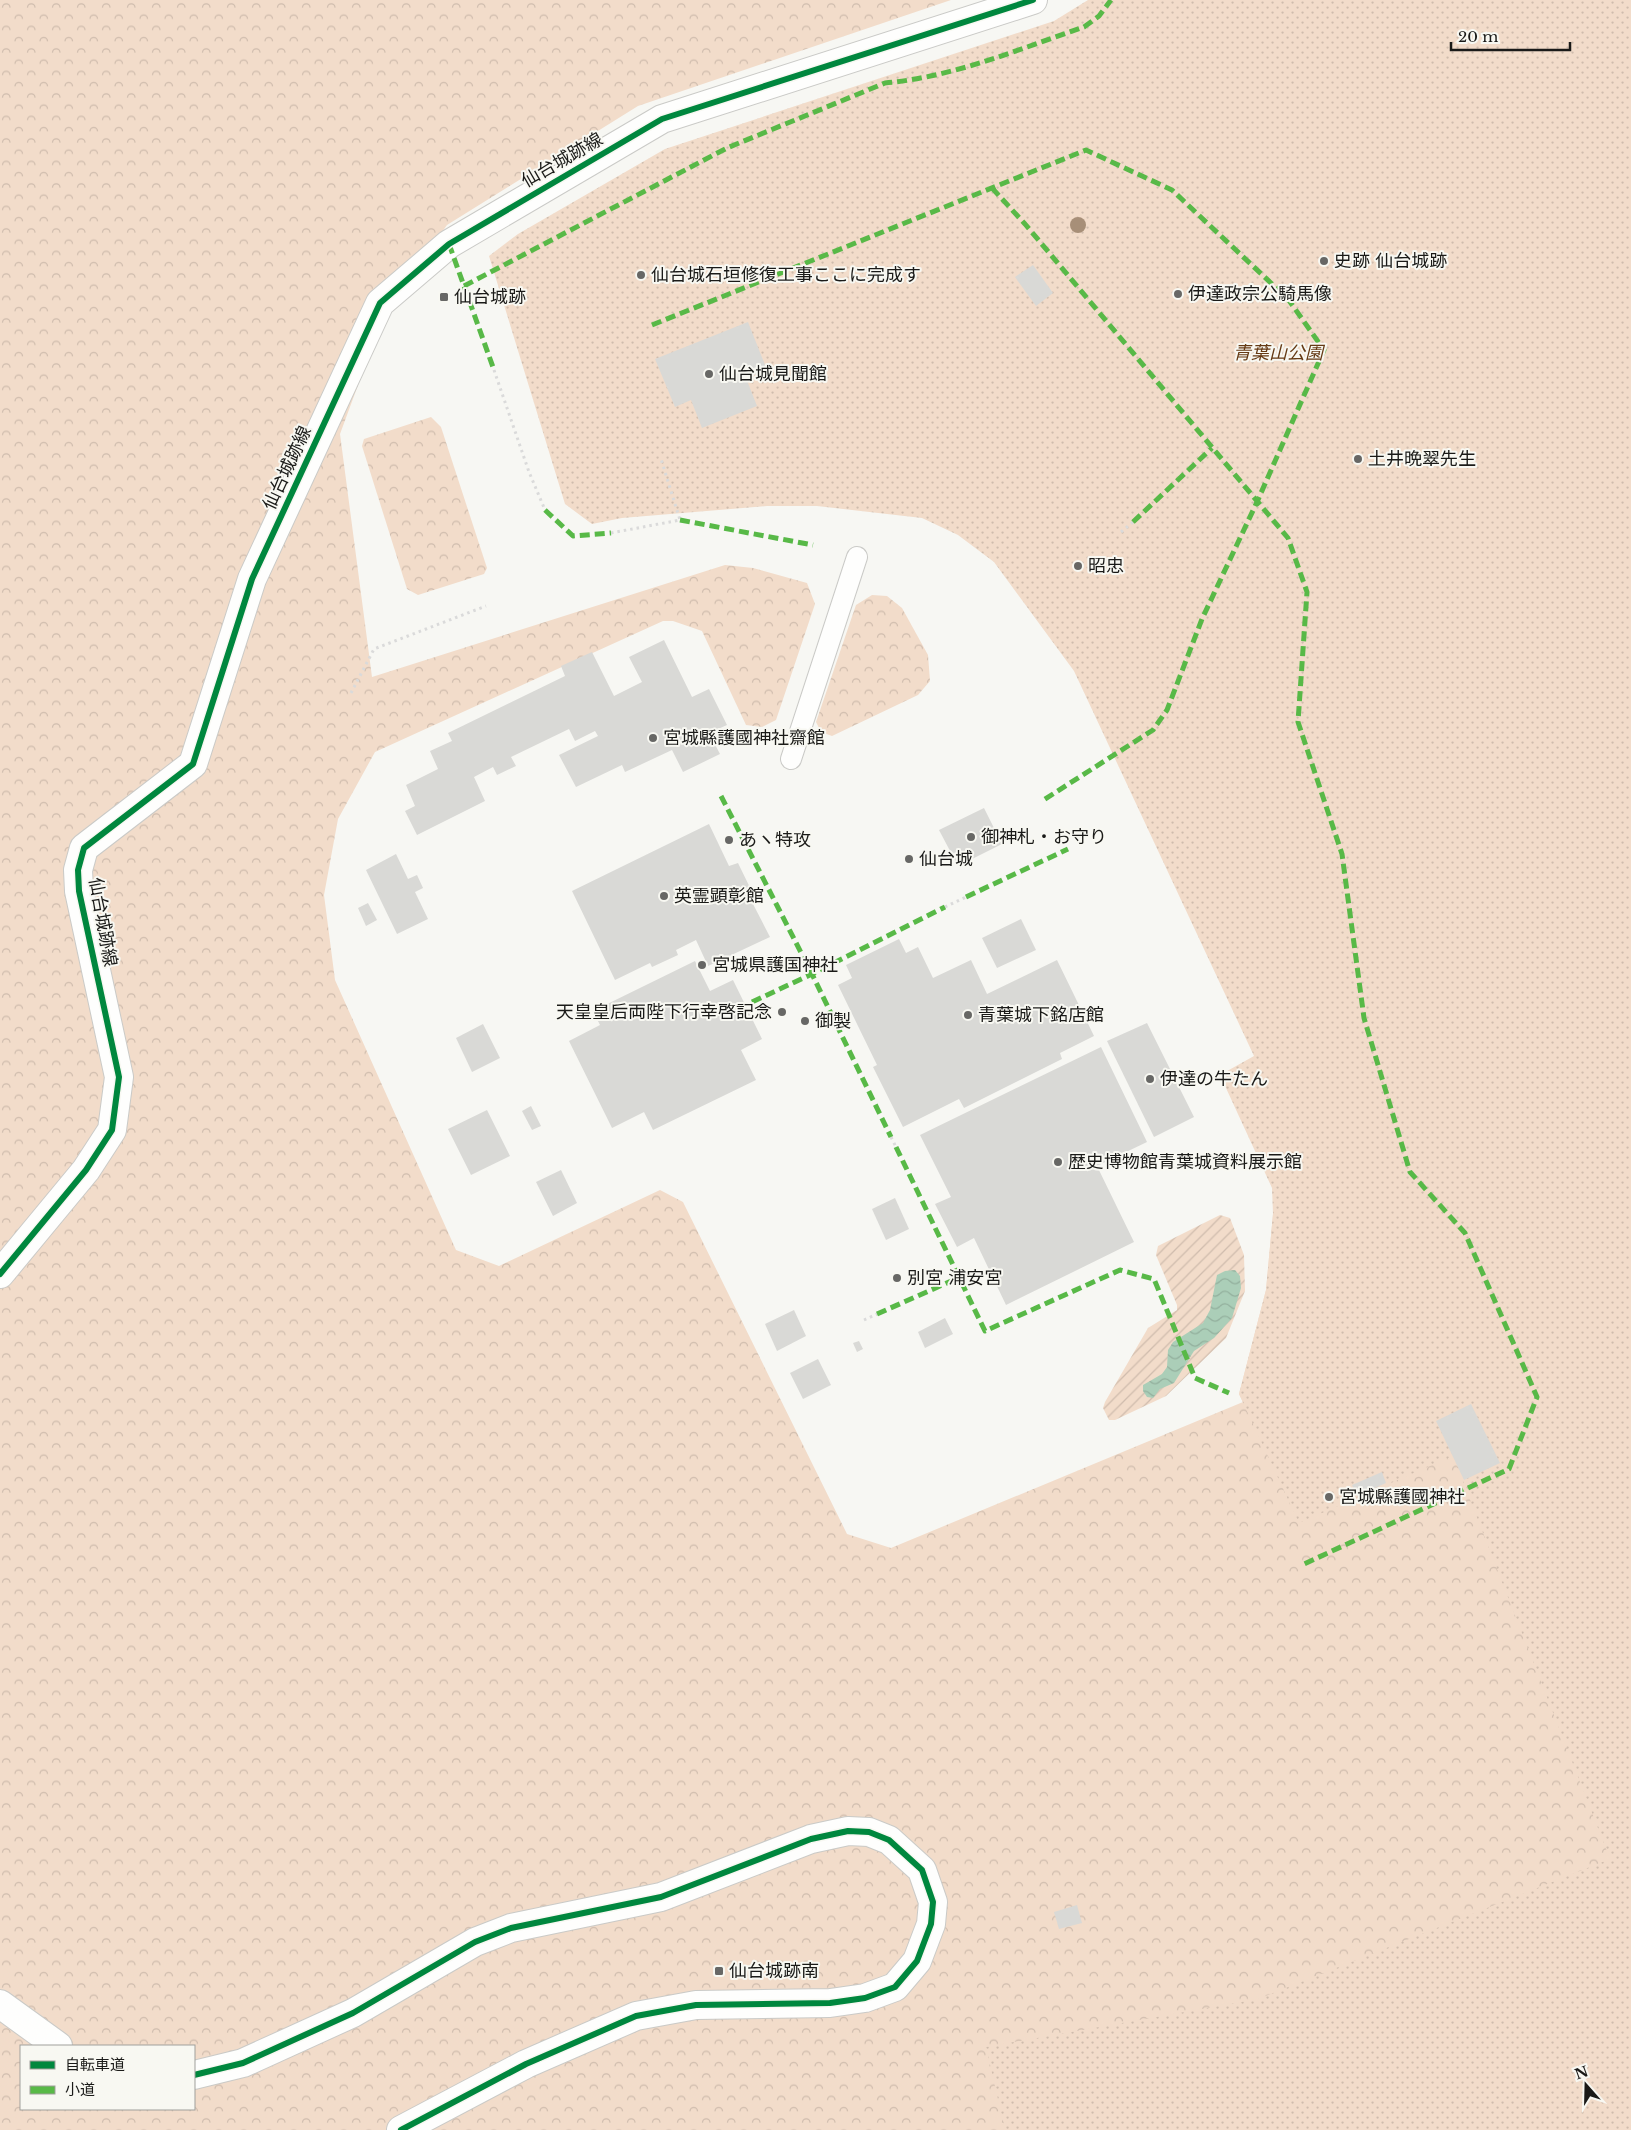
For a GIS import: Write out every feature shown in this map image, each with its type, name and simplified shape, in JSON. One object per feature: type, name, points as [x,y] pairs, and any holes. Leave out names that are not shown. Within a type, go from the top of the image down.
[{"type":"street","name":"仙台城跡線","points":[[0,1274],[86,1170],[112,1130],[119,1077],[79,891],[78,870],[84,848],[193,764],[252,579],[380,303],[449,244],[662,119],[1033,0]]},
{"type":"street","points":[[195,2075],[243,2064],[353,2013],[475,1942],[511,1928],[661,1897],[811,1838],[848,1831],[869,1832],[890,1840],[922,1870],[933,1902],[931,1924],[917,1961],[895,1987],[865,1998],[830,2004],[696,2005],[636,2016],[526,2064],[401,2130]]},
{"type":"street","points":[[0,2004],[57,2045]]},
{"type":"lane","points":[[791,759],[857,557]]},
{"type":"path","points":[[494,370],[529,472],[545,510]]},
{"type":"path","points":[[611,533],[680,520],[660,459]]},
{"type":"path","points":[[1121,532],[1133,522]]},
{"type":"path","points":[[351,693],[374,649],[486,606]]},
{"type":"path","points":[[945,907],[966,898]]},
{"type":"path","points":[[891,1137],[896,1147]]},
{"type":"path","points":[[864,1320],[877,1314]]},
{"type":"green space","points":[[0,0],[951,0],[638,106],[447,225],[385,312],[340,434],[372,677],[725,565],[753,568],[807,583],[815,604],[776,720],[762,727],[746,725],[702,631],[673,621],[663,621],[375,752],[338,819],[324,895],[335,980],[456,1250],[499,1266],[660,1190],[683,1202],[847,1534],[891,1548],[1243,1402],[1239,1394],[1266,1290],[1273,1214],[1569,1233],[1631,2130],[0,2130]]},
{"type":"green space","name":"青葉山公園","points":[[1088,0],[1631,0],[1631,2130],[1005,2130],[986,2047],[1258,1999],[1610,1859],[1453,1456],[1299,1523],[1239,1394],[1266,1290],[1273,1214],[1272,1188],[1220,1075],[1254,1056],[1074,671],[994,562],[958,535],[922,518],[817,506],[767,506],[622,518],[592,524],[565,504],[489,256],[518,234],[665,149],[1054,21]]},
{"type":"green space","points":[[431,417],[441,427],[487,568],[484,574],[418,595],[407,589],[362,446],[364,439]]},
{"type":"green space","points":[[872,595],[887,596],[902,608],[928,655],[930,681],[918,695],[832,736],[821,732],[816,722],[856,605]]},
{"type":"green space","points":[[1220,1215],[1230,1218],[1244,1255],[1245,1291],[1226,1338],[1166,1396],[1115,1420],[1109,1420],[1103,1408],[1105,1402],[1148,1328],[1177,1310],[1177,1305],[1156,1255],[1158,1246]]},
{"type":"water","points":[[1235,1270],[1240,1276],[1241,1288],[1232,1318],[1214,1338],[1194,1351],[1174,1383],[1160,1389],[1153,1398],[1147,1397],[1143,1391],[1143,1385],[1162,1374],[1167,1367],[1168,1350],[1173,1342],[1203,1323],[1210,1310],[1217,1275],[1225,1271]]},
{"type":"building","points":[[1033,265],[1053,293],[1036,306],[1015,277]]},
{"type":"building","name":"仙台城見聞館","points":[[748,322],[767,370],[746,378],[757,406],[702,428],[691,400],[675,407],[655,359]]},
{"type":"building","name":"宮城縣護國神社齋館","points":[[664,640],[692,697],[709,689],[727,725],[709,733],[720,754],[683,772],[672,750],[625,772],[622,765],[576,787],[559,755],[598,736],[595,731],[575,741],[569,729],[511,757],[516,766],[497,775],[493,767],[474,777],[485,801],[417,835],[405,811],[415,806],[406,785],[438,769],[430,751],[452,741],[448,733],[565,676],[561,666],[592,652],[614,696],[642,682],[629,657]]},
{"type":"building","name":"御神札・お守り","points":[[984,808],[1002,844],[958,866],[939,830]]},
{"type":"building","name":"英霊顕彰館","points":[[709,824],[729,866],[738,863],[757,902],[753,904],[770,937],[708,966],[696,940],[676,950],[678,955],[652,967],[650,963],[615,980],[572,891]]},
{"type":"building","points":[[396,854],[408,879],[417,875],[423,888],[415,892],[428,919],[397,934],[366,870]]},
{"type":"building","points":[[368,903],[377,920],[366,926],[358,908]]},
{"type":"building","points":[[1021,919],[1036,950],[997,968],[982,938]]},
{"type":"building","name":"青葉城下銘店館","points":[[899,939],[906,953],[918,947],[933,978],[971,960],[987,994],[1057,960],[1094,1036],[1060,1053],[1062,1059],[964,1108],[959,1099],[903,1127],[873,1067],[877,1065],[838,985],[852,978],[846,965]]},
{"type":"building","points":[[695,961],[710,991],[733,980],[762,1039],[741,1050],[756,1080],[653,1130],[644,1112],[612,1128],[569,1041],[600,1025],[593,1011]]},
{"type":"building","name":"伊達の牛たん","points":[[1147,1023],[1194,1117],[1154,1137],[1107,1041]]},
{"type":"building","points":[[483,1024],[500,1058],[472,1072],[456,1038]]},
{"type":"building","points":[[1101,1047],[1147,1142],[1097,1166],[1134,1242],[1006,1305],[974,1238],[957,1247],[935,1204],[951,1197],[920,1135]]},
{"type":"building","points":[[531,1106],[541,1126],[532,1130],[522,1111]]},
{"type":"building","points":[[487,1110],[510,1156],[471,1175],[448,1129]]},
{"type":"building","points":[[561,1170],[577,1203],[553,1216],[536,1182]]},
{"type":"building","points":[[895,1198],[909,1229],[886,1240],[872,1209]]},
{"type":"building","points":[[794,1310],[806,1336],[777,1351],[765,1324]]},
{"type":"building","points":[[945,1318],[953,1334],[925,1348],[918,1332]]},
{"type":"building","points":[[859,1341],[863,1349],[857,1352],[853,1343]]},
{"type":"building","points":[[818,1359],[831,1385],[803,1399],[790,1373]]},
{"type":"building","points":[[1471,1404],[1500,1463],[1464,1480],[1436,1421]]},
{"type":"building","points":[[1382,1472],[1386,1483],[1357,1496],[1352,1485]]},
{"type":"building","points":[[1077,1905],[1082,1923],[1059,1929],[1054,1912]]},
{"type":"marked path","points":[[464,286],[727,148],[885,83],[936,75],[986,61],[1084,27],[1099,16],[1111,0]]},
{"type":"marked path","points":[[652,325],[1086,150],[1172,190],[1288,299],[1324,350],[1257,502],[1202,619],[1167,710],[1153,730],[1042,801]]},
{"type":"marked path","points":[[992,188],[1025,224],[1288,538],[1307,592],[1298,722],[1342,854],[1364,1018],[1410,1172],[1465,1233],[1537,1397],[1509,1469],[1304,1564]]},
{"type":"marked path","points":[[449,244],[494,370]]},
{"type":"marked path","points":[[1133,522],[1212,448]]},
{"type":"marked path","points":[[545,510],[573,536],[611,533]]},
{"type":"marked path","points":[[680,520],[813,545]]},
{"type":"marked path","points":[[721,796],[812,974],[891,1137]]},
{"type":"marked path","points":[[966,897],[1068,849]]},
{"type":"marked path","points":[[752,1002],[945,907]]},
{"type":"marked path","points":[[896,1147],[985,1331],[1120,1270],[1154,1279],[1195,1378],[1229,1393]]},
{"type":"marked path","points":[[877,1314],[958,1278]]},
{"type":"cycle path","points":[[0,1274],[86,1170],[112,1130],[119,1077],[79,891],[78,870],[84,848],[193,764],[252,579],[380,303],[449,244],[662,119],[1033,0]]},
{"type":"cycle path","points":[[195,2075],[243,2063],[353,2013],[475,1942],[511,1928],[661,1897],[811,1839],[848,1831],[869,1832],[889,1840],[922,1870],[933,1902],[931,1924],[917,1961],[895,1987],[865,1998],[830,2003],[696,2005],[636,2016],[526,2064],[401,2130]]},
{"type":"place","name":"史跡 仙台城跡","points":[[1324,261]]},
{"type":"place","name":"仙台城石垣修復工事ここに完成す","points":[[641,275]]},
{"type":"place","name":"伊達政宗公騎馬像","points":[[1178,294]]},
{"type":"place","name":"仙台城跡","points":[[444,297]]},
{"type":"place","name":"仙台城見聞館","points":[[709,374]]},
{"type":"place","name":"土井晩翠先生","points":[[1358,459]]},
{"type":"place","name":"昭忠","points":[[1078,566]]},
{"type":"place","name":"宮城縣護國神社齋館","points":[[653,738]]},
{"type":"place","name":"御神札・お守り","points":[[971,837]]},
{"type":"place","name":"あヽ特攻","points":[[729,840]]},
{"type":"place","name":"仙台城","points":[[909,859]]},
{"type":"place","name":"英霊顕彰館","points":[[664,896]]},
{"type":"place","name":"宮城県護国神社","points":[[702,965]]},
{"type":"place","name":"天皇皇后両陛下行幸啓記念","points":[[782,1012]]},
{"type":"place","name":"青葉城下銘店館","points":[[968,1015]]},
{"type":"place","name":"御製","points":[[805,1021]]},
{"type":"place","name":"伊達の牛たん","points":[[1150,1079]]},
{"type":"place","name":"歴史博物館青葉城資料展示館","points":[[1058,1162]]},
{"type":"place","name":"別宮 浦安宮","points":[[897,1278]]},
{"type":"place","name":"宮城縣護國神社","points":[[1329,1497]]},
{"type":"place","name":"仙台城跡南","points":[[719,1971]]}]
